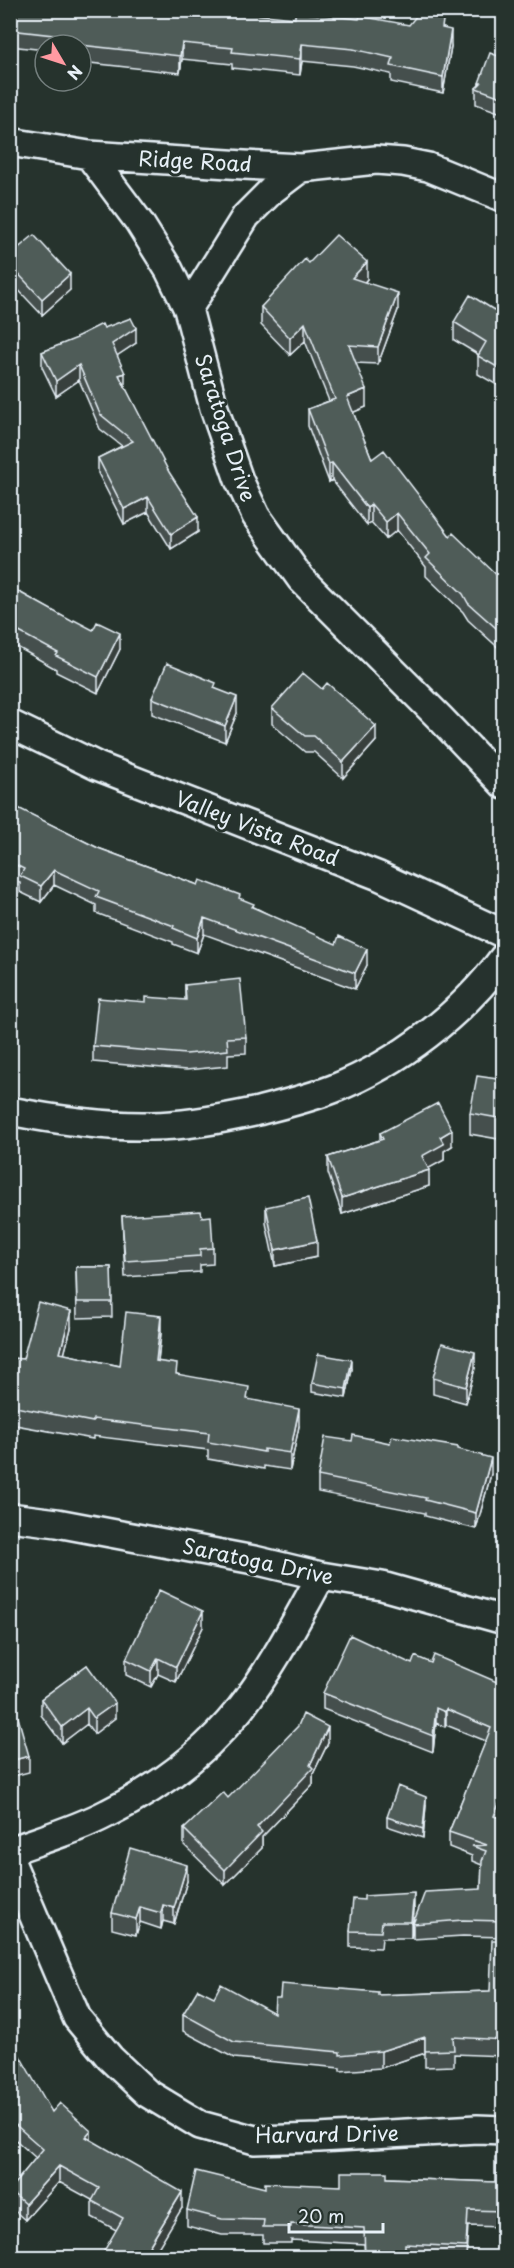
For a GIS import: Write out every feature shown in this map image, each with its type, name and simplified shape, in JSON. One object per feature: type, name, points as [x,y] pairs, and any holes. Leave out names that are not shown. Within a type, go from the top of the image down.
[{"type":"street","points":[[10,142],[89,155]]},
{"type":"street","name":"Ridge Road","points":[[89,155],[301,168],[375,160],[404,162],[428,167],[504,198]]},
{"type":"street","name":"Saratoga Drive","points":[[89,155],[139,222],[169,270],[188,309],[214,408],[239,480],[255,516],[300,579],[504,785]]},
{"type":"street","name":"Ridge Road","points":[[188,309],[246,216],[272,190],[301,168]]},
{"type":"street","name":"Valley Vista Road","points":[[10,724],[97,766],[379,876],[504,934]]},
{"type":"street","points":[[10,1112],[58,1120],[151,1126],[221,1119],[298,1101],[359,1078],[403,1051],[441,1023],[487,979],[504,957]]},
{"type":"street","name":"Saratoga Drive","points":[[10,1517],[57,1523],[382,1586],[504,1620]]},
{"type":"street","points":[[10,1851],[106,1814],[146,1792],[198,1753],[240,1709],[285,1641],[321,1576]]},
{"type":"street","name":"Harvard Drive","points":[[10,1860],[77,2018],[110,2058],[147,2094],[200,2125],[255,2139],[319,2138],[477,2129],[504,2130]]},
{"type":"building","points":[[10,10],[117,10],[180,17],[181,10],[212,10],[295,18],[295,12],[359,19],[360,16],[409,25],[421,10],[431,10],[444,13],[442,28],[451,30],[443,77],[391,66],[393,58],[353,49],[302,44],[300,59],[232,52],[233,48],[182,43],[180,56],[93,46],[93,33],[36,33],[10,30]]},
{"type":"building","points":[[490,53],[504,58],[504,98],[476,88],[481,83],[479,83]]},
{"type":"building","points":[[34,235],[70,274],[42,299],[10,265],[10,255]]},
{"type":"building","points":[[336,235],[367,262],[352,278],[398,293],[378,347],[349,345],[366,389],[347,397],[372,459],[384,450],[450,536],[453,533],[504,582],[504,635],[468,603],[463,594],[426,558],[430,554],[397,513],[386,522],[371,504],[367,508],[332,463],[329,464],[308,409],[335,399],[305,323],[290,338],[261,307],[305,259],[309,263]]},
{"type":"building","points":[[470,295],[502,315],[504,313],[504,371],[478,356],[486,342],[454,322]]},
{"type":"building","points":[[131,318],[136,328],[112,344],[125,373],[119,375],[169,472],[198,517],[171,534],[148,497],[124,509],[98,458],[133,441],[100,414],[79,365],[56,381],[42,352],[77,338],[102,324],[104,328]]},
{"type":"building","points":[[10,587],[73,622],[74,620],[93,630],[97,622],[120,633],[98,677],[56,656],[58,653],[10,627]]},
{"type":"building","points":[[167,663],[216,683],[214,688],[237,697],[225,726],[152,698]]},
{"type":"building","points":[[303,673],[322,689],[327,683],[376,726],[343,762],[314,736],[305,736],[272,708]]},
{"type":"building","points":[[10,801],[12,805],[98,848],[198,885],[200,880],[240,895],[239,898],[254,904],[252,907],[336,944],[339,936],[367,949],[355,973],[204,918],[197,938],[173,928],[174,926],[96,897],[99,891],[54,870],[41,886],[20,876],[24,869],[10,862]]},
{"type":"building","points":[[240,979],[246,1037],[227,1038],[228,1050],[186,1054],[93,1046],[98,998],[146,1002],[146,997],[186,1000],[185,985]]},
{"type":"building","points":[[477,1076],[504,1080],[504,1119],[470,1113]]},
{"type":"building","points":[[438,1103],[452,1130],[440,1137],[444,1144],[422,1156],[429,1170],[342,1198],[328,1157],[383,1139],[380,1133]]},
{"type":"building","points":[[308,1198],[317,1241],[275,1250],[266,1207]]},
{"type":"building","points":[[201,1211],[202,1217],[211,1216],[213,1248],[200,1249],[200,1256],[125,1261],[122,1216]]},
{"type":"building","points":[[76,1267],[111,1267],[112,1302],[77,1302]]},
{"type":"building","points":[[38,1302],[71,1311],[60,1353],[120,1366],[126,1312],[161,1316],[156,1361],[177,1364],[176,1374],[249,1387],[247,1399],[299,1409],[290,1453],[264,1449],[264,1452],[208,1442],[209,1433],[93,1419],[93,1422],[10,1406],[10,1358],[23,1359]]},
{"type":"building","points":[[442,1343],[475,1352],[466,1387],[433,1378]]},
{"type":"building","points":[[318,1354],[352,1360],[346,1389],[312,1383]]},
{"type":"building","points":[[353,1435],[390,1443],[392,1436],[458,1447],[458,1449],[491,1458],[476,1513],[425,1500],[426,1498],[318,1476],[325,1437],[352,1441]]},
{"type":"building","points":[[159,1590],[203,1611],[176,1667],[158,1658],[151,1671],[126,1659]]},
{"type":"building","points":[[350,1635],[412,1664],[415,1656],[431,1663],[434,1655],[504,1685],[504,1791],[494,1816],[504,1820],[504,1921],[463,1920],[413,1924],[425,1892],[481,1889],[482,1861],[486,1851],[472,1846],[487,1845],[449,1832],[491,1728],[446,1709],[445,1712],[436,1708],[433,1736],[323,1693]]},
{"type":"building","points":[[87,1665],[115,1703],[94,1718],[87,1708],[62,1727],[41,1699]]},
{"type":"building","points":[[10,1696],[12,1696],[29,1756],[10,1761]]},
{"type":"building","points":[[303,1714],[328,1727],[310,1765],[313,1768],[257,1827],[262,1832],[225,1870],[184,1829],[223,1792],[228,1798],[298,1726]]},
{"type":"building","points":[[398,1786],[426,1797],[423,1829],[387,1817]]},
{"type":"building","points":[[130,1848],[187,1865],[174,1908],[163,1905],[161,1913],[140,1907],[136,1919],[112,1913]]},
{"type":"building","points":[[414,1893],[411,1922],[382,1922],[381,1932],[350,1931],[353,1899],[364,1900],[364,1896]]},
{"type":"building","points":[[492,1940],[504,1940],[504,2040],[453,2037],[454,2050],[425,2051],[425,2037],[381,2051],[340,2055],[340,2052],[234,2042],[183,2014],[198,1989],[214,1997],[221,1984],[274,2013],[275,1998],[280,1998],[281,1984],[378,1992],[378,1995],[490,1991]]},
{"type":"building","points":[[16,2049],[52,2112],[60,2103],[91,2131],[86,2137],[182,2192],[142,2258],[100,2258],[123,2218],[92,2201],[99,2188],[59,2166],[25,2204],[10,2191],[43,2149],[10,2120],[10,2052]]},
{"type":"building","points":[[495,2157],[504,2157],[504,2211],[468,2210],[466,2247],[405,2244],[405,2258],[365,2258],[364,2228],[291,2224],[291,2227],[263,2227],[264,2220],[222,2219],[187,2210],[196,2171],[265,2188],[265,2183],[341,2186],[341,2172],[387,2172],[387,2178],[495,2182]]}]
